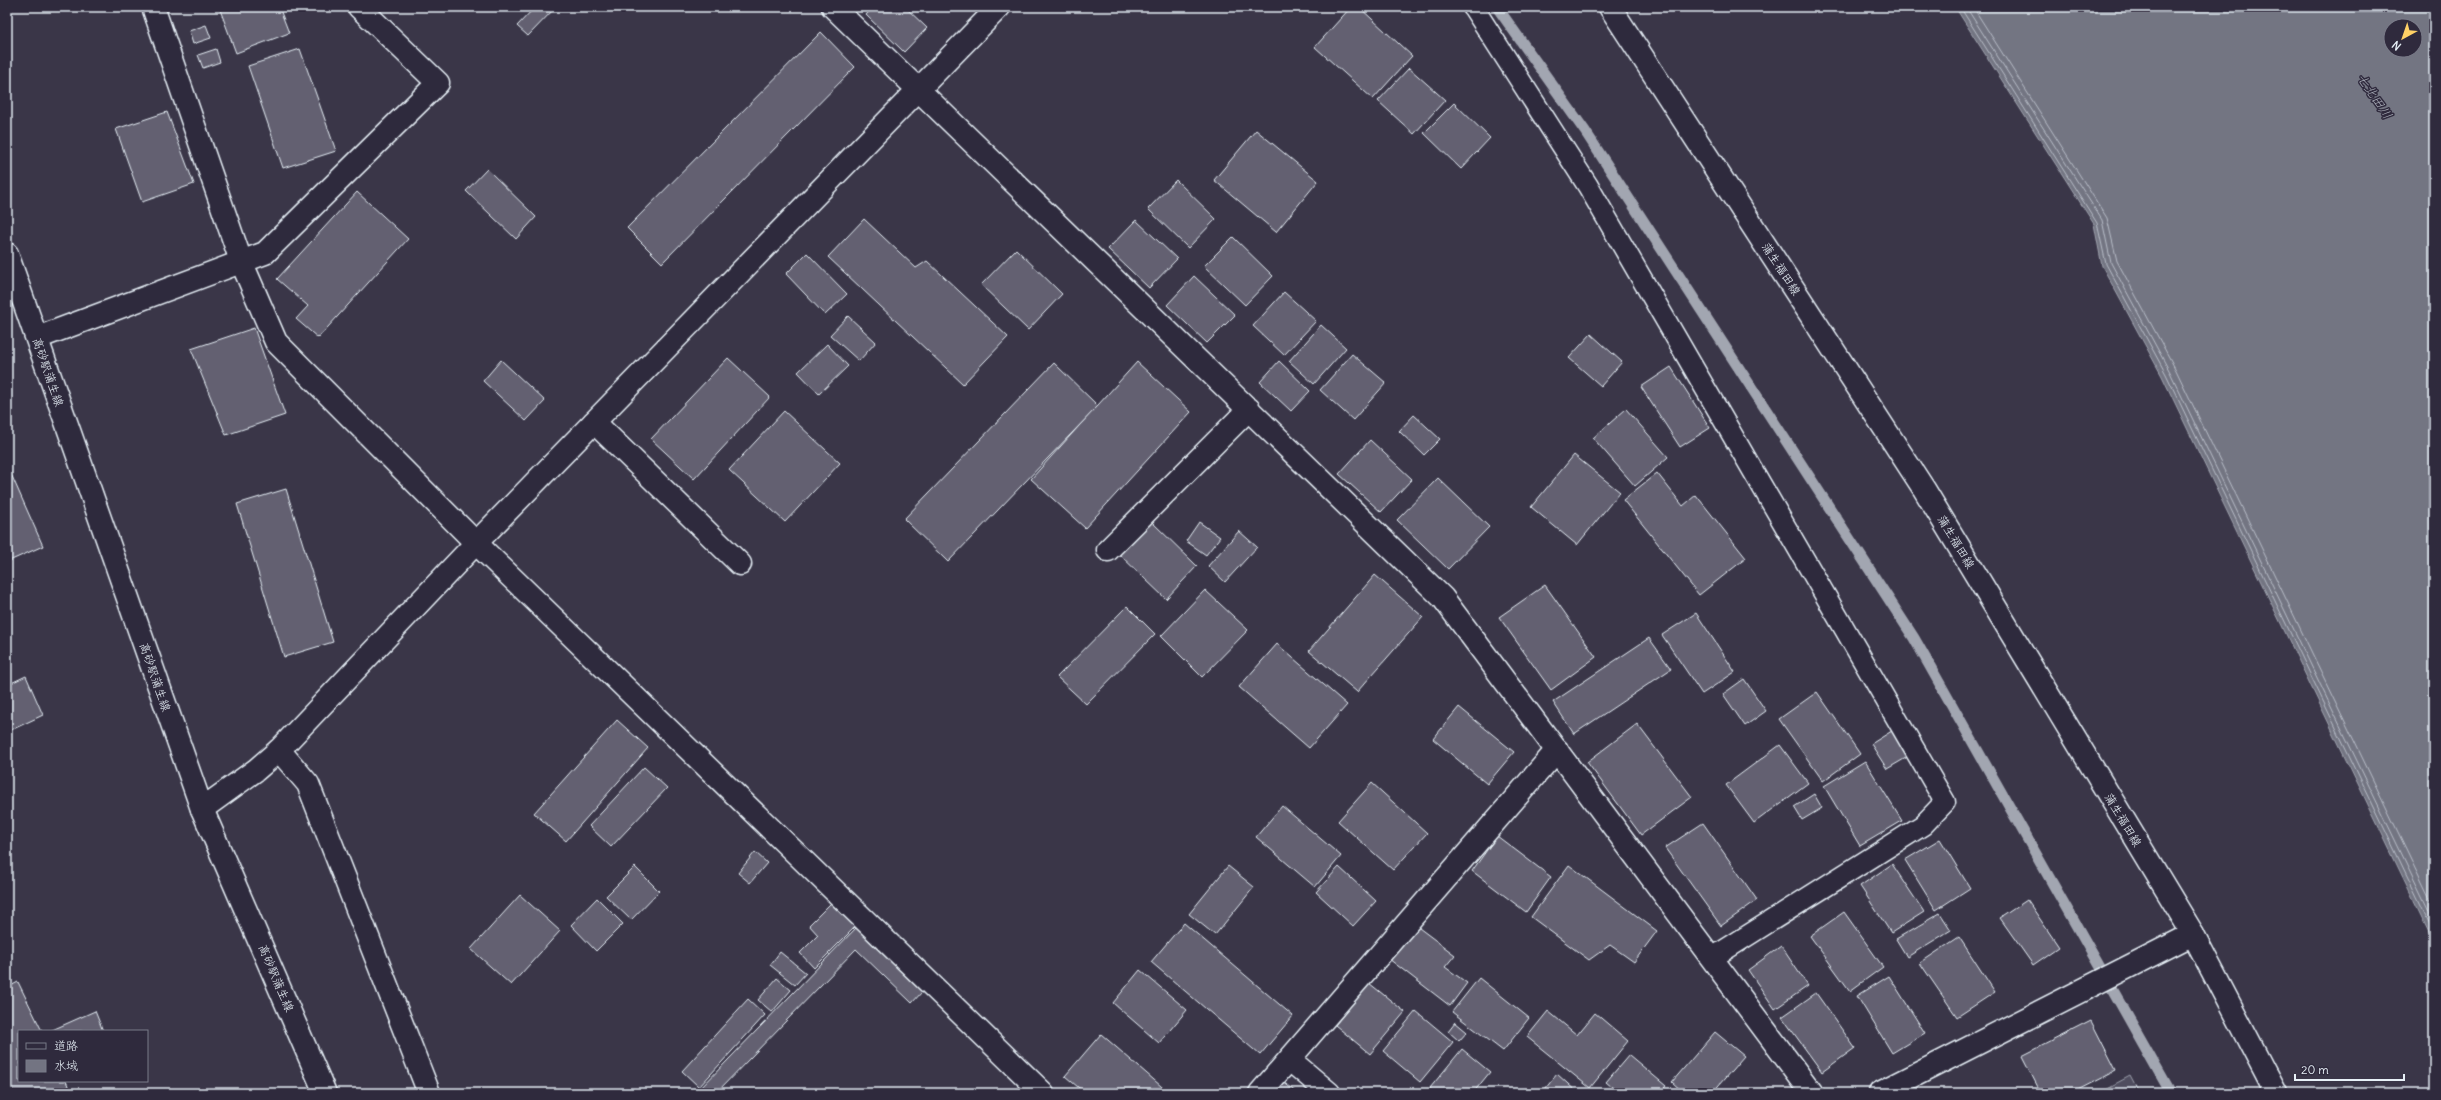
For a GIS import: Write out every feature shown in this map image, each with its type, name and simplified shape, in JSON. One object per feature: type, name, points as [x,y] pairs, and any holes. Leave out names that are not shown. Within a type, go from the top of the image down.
[{"type":"street","points":[[153,7],[241,261],[276,342],[476,543],[1043,1093]]},
{"type":"street","points":[[37,338],[265,253],[438,83],[359,7]]},
{"type":"street","points":[[833,7],[1443,598],[1812,1093]]},
{"type":"street","points":[[202,809],[256,770],[279,750],[476,543],[999,7]]},
{"type":"street","name":"蒲生福田線","points":[[1610,7],[1924,489],[2192,934],[2276,1093]]},
{"type":"street","name":"高砂駅蒲生線","points":[[7,254],[202,809],[325,1093]]},
{"type":"street","points":[[1108,550],[1249,409]]},
{"type":"street","points":[[594,422],[740,564]]},
{"type":"street","points":[[279,750],[308,784],[429,1093]]},
{"type":"street","points":[[1260,1093],[1557,750]]},
{"type":"street","points":[[1880,1093],[2192,934]]},
{"type":"street","points":[[1290,1060],[1329,1093]]},
{"type":"lane","points":[[1473,7],[1588,186],[1945,802],[1923,825],[1712,958]]},
{"type":"shaded area","points":[[2130,1076],[2139,1093],[2098,1093]]},
{"type":"water","name":"七北田川","points":[[1955,7],[2434,7],[2434,942],[2162,376],[2102,266],[2094,224]]},
{"type":"building","points":[[219,7],[279,7],[289,33],[236,53]]},
{"type":"building","points":[[535,7],[556,7],[528,36],[517,26]]},
{"type":"building","points":[[873,7],[905,7],[927,28],[904,52],[866,15]]},
{"type":"building","points":[[1351,7],[1359,7],[1412,56],[1373,99],[1315,47]]},
{"type":"building","points":[[206,25],[211,38],[193,44],[189,31]]},
{"type":"building","points":[[821,32],[855,67],[662,263],[627,228]]},
{"type":"building","points":[[216,49],[220,62],[203,68],[198,55]]},
{"type":"building","points":[[300,49],[336,151],[283,168],[248,66]]},
{"type":"building","points":[[1409,68],[1445,100],[1414,134],[1378,101]]},
{"type":"building","points":[[1454,103],[1490,138],[1461,169],[1424,133]]},
{"type":"building","points":[[167,112],[194,184],[142,202],[116,129]]},
{"type":"building","points":[[1256,130],[1318,181],[1276,232],[1214,180]]},
{"type":"building","points":[[487,169],[536,217],[516,239],[466,191]]},
{"type":"building","points":[[1176,180],[1216,219],[1188,248],[1148,209]]},
{"type":"building","points":[[357,192],[408,239],[318,338],[296,319],[308,306],[277,279]]},
{"type":"building","points":[[864,219],[916,268],[927,261],[1008,337],[963,384],[828,257]]},
{"type":"building","points":[[1136,220],[1177,259],[1149,288],[1108,249]]},
{"type":"building","points":[[1233,237],[1273,276],[1245,305],[1204,266]]},
{"type":"building","points":[[1016,249],[1062,294],[1028,330],[981,285]]},
{"type":"building","points":[[807,253],[847,294],[825,315],[786,274]]},
{"type":"building","points":[[1194,276],[1235,315],[1207,343],[1167,305]]},
{"type":"building","points":[[1284,292],[1316,321],[1284,355],[1253,326]]},
{"type":"building","points":[[848,316],[876,342],[859,361],[830,335]]},
{"type":"building","points":[[1321,325],[1346,348],[1314,384],[1289,361]]},
{"type":"building","points":[[254,328],[285,415],[226,435],[191,349]]},
{"type":"building","points":[[1591,334],[1622,362],[1601,386],[1569,358]]},
{"type":"building","points":[[827,344],[848,366],[819,394],[798,372]]},
{"type":"building","points":[[1352,354],[1386,383],[1353,420],[1320,390]]},
{"type":"building","points":[[728,358],[770,397],[694,479],[651,439]]},
{"type":"building","points":[[501,360],[545,401],[526,421],[483,381]]},
{"type":"building","points":[[1279,361],[1310,391],[1291,411],[1260,382]]},
{"type":"building","points":[[1137,362],[1191,412],[1085,528],[1031,479]]},
{"type":"building","points":[[1054,363],[1098,406],[948,562],[904,519]]},
{"type":"building","points":[[1671,367],[1710,428],[1680,447],[1641,387]]},
{"type":"building","points":[[1626,409],[1668,457],[1635,486],[1593,438]]},
{"type":"building","points":[[784,411],[840,463],[785,522],[729,470]]},
{"type":"building","points":[[1414,415],[1440,439],[1424,455],[1399,431]]},
{"type":"building","points":[[1370,440],[1412,479],[1381,512],[1339,474]]},
{"type":"building","points":[[1574,455],[1620,492],[1577,545],[1531,507]]},
{"type":"building","points":[[7,465],[43,546],[7,562]]},
{"type":"building","points":[[1657,473],[1683,506],[1696,495],[1746,558],[1699,595],[1623,500]]},
{"type":"building","points":[[1438,478],[1489,527],[1448,569],[1397,520]]},
{"type":"building","points":[[286,489],[333,642],[284,657],[237,504]]},
{"type":"building","points":[[1151,521],[1197,566],[1166,599],[1119,554]]},
{"type":"building","points":[[1199,522],[1220,537],[1206,555],[1186,541]]},
{"type":"building","points":[[1239,531],[1257,547],[1225,582],[1208,566]]},
{"type":"building","points":[[1375,575],[1423,617],[1357,692],[1309,651]]},
{"type":"building","points":[[1545,585],[1596,657],[1551,690],[1499,617]]},
{"type":"building","points":[[1205,590],[1248,630],[1202,677],[1161,636]]},
{"type":"building","points":[[1127,606],[1155,634],[1086,704],[1057,677]]},
{"type":"building","points":[[1696,613],[1735,672],[1702,694],[1662,635]]},
{"type":"building","points":[[1649,638],[1671,669],[1574,734],[1553,702]]},
{"type":"building","points":[[1277,644],[1347,705],[1309,748],[1239,687]]},
{"type":"building","points":[[26,676],[43,715],[7,732],[7,685]]},
{"type":"building","points":[[1744,679],[1766,711],[1745,726],[1723,694]]},
{"type":"building","points":[[1817,692],[1860,754],[1823,781],[1779,719]]},
{"type":"building","points":[[1459,707],[1514,752],[1487,784],[1433,739]]},
{"type":"building","points":[[617,720],[648,748],[566,841],[534,813]]},
{"type":"building","points":[[1637,724],[1692,797],[1641,835],[1587,762]]},
{"type":"building","points":[[1895,729],[1911,755],[1887,769],[1871,744]]},
{"type":"building","points":[[1780,745],[1808,783],[1754,823],[1726,785]]},
{"type":"building","points":[[1865,761],[1902,821],[1860,846],[1824,786]]},
{"type":"building","points":[[644,767],[667,788],[611,847],[589,826]]},
{"type":"building","points":[[1372,783],[1427,833],[1393,870],[1338,821]]},
{"type":"building","points":[[1814,794],[1822,808],[1802,820],[1794,807]]},
{"type":"building","points":[[1282,806],[1341,856],[1315,887],[1256,837]]},
{"type":"building","points":[[1703,823],[1757,900],[1721,926],[1665,848]]},
{"type":"building","points":[[1497,836],[1551,877],[1526,912],[1472,871]]},
{"type":"building","points":[[1940,839],[1970,888],[1936,910],[1905,860]]},
{"type":"building","points":[[755,852],[767,863],[750,883],[738,873]]},
{"type":"building","points":[[1892,864],[1924,912],[1891,933],[1860,886]]},
{"type":"building","points":[[1569,865],[1657,931],[1634,962],[1610,945],[1589,960],[1531,917]]},
{"type":"building","points":[[1228,866],[1254,887],[1215,935],[1189,914]]},
{"type":"building","points":[[635,867],[659,891],[631,920],[606,896]]},
{"type":"building","points":[[1339,867],[1376,901],[1353,926],[1316,892]]},
{"type":"building","points":[[520,895],[560,931],[511,985],[471,949]]},
{"type":"building","points":[[597,898],[623,924],[596,951],[571,925]]},
{"type":"building","points":[[2027,900],[2059,947],[2033,965],[2000,918]]},
{"type":"building","points":[[831,903],[855,927],[814,968],[800,953],[818,935],[809,925]]},
{"type":"building","points":[[1844,912],[1883,967],[1850,991],[1810,936]]},
{"type":"building","points":[[1940,913],[1951,930],[1907,957],[1896,939]]},
{"type":"building","points":[[1184,923],[1293,1016],[1260,1055],[1151,962]]},
{"type":"building","points":[[1415,925],[1455,955],[1445,967],[1467,983],[1450,1006],[1389,959]]},
{"type":"building","points":[[856,928],[922,992],[912,1003],[856,949],[716,1093],[696,1093]]},
{"type":"building","points":[[1959,937],[1995,992],[1957,1017],[1920,963]]},
{"type":"building","points":[[1781,946],[1808,986],[1775,1009],[1748,970]]},
{"type":"building","points":[[780,952],[806,973],[795,985],[770,965]]},
{"type":"building","points":[[1140,970],[1187,1010],[1159,1043],[1113,1003]]},
{"type":"building","points":[[1889,976],[1925,1033],[1892,1053],[1857,996]]},
{"type":"building","points":[[777,978],[791,990],[772,1012],[758,1000]]},
{"type":"building","points":[[1479,978],[1529,1018],[1503,1051],[1452,1012]]},
{"type":"building","points":[[18,982],[42,1030],[18,1030],[18,1082],[66,1082],[71,1093],[7,1093],[7,988]]},
{"type":"building","points":[[1369,983],[1405,1012],[1370,1054],[1335,1025]]},
{"type":"building","points":[[1816,993],[1855,1048],[1822,1072],[1782,1017]]},
{"type":"building","points":[[748,999],[765,1015],[699,1087],[682,1071]]},
{"type":"building","points":[[95,1011],[103,1030],[52,1030]]},
{"type":"building","points":[[1416,1011],[1453,1042],[1420,1082],[1383,1051]]},
{"type":"building","points":[[1548,1011],[1577,1035],[1595,1013],[1628,1041],[1590,1088],[1527,1037]]},
{"type":"building","points":[[2091,1021],[2116,1070],[2071,1093],[2041,1093],[2022,1056]]},
{"type":"building","points":[[1455,1022],[1467,1032],[1459,1041],[1448,1031]]},
{"type":"building","points":[[1715,1032],[1744,1056],[1712,1093],[1684,1093],[1672,1082]]},
{"type":"building","points":[[1101,1034],[1169,1093],[1085,1093],[1065,1076]]},
{"type":"building","points":[[1462,1049],[1490,1072],[1473,1093],[1435,1093],[1430,1088]]},
{"type":"building","points":[[1629,1055],[1666,1086],[1660,1093],[1619,1093],[1606,1082]]},
{"type":"building","points":[[1557,1074],[1578,1093],[1550,1093],[1545,1089]]},
{"type":"building","points":[[1282,1081],[1297,1093],[1273,1093]]},
{"type":"building","points":[[1529,1088],[1534,1093],[1525,1093]]},
{"type":"waterway","points":[[1497,7],[1585,131],[1914,638],[2171,1093]]}]
